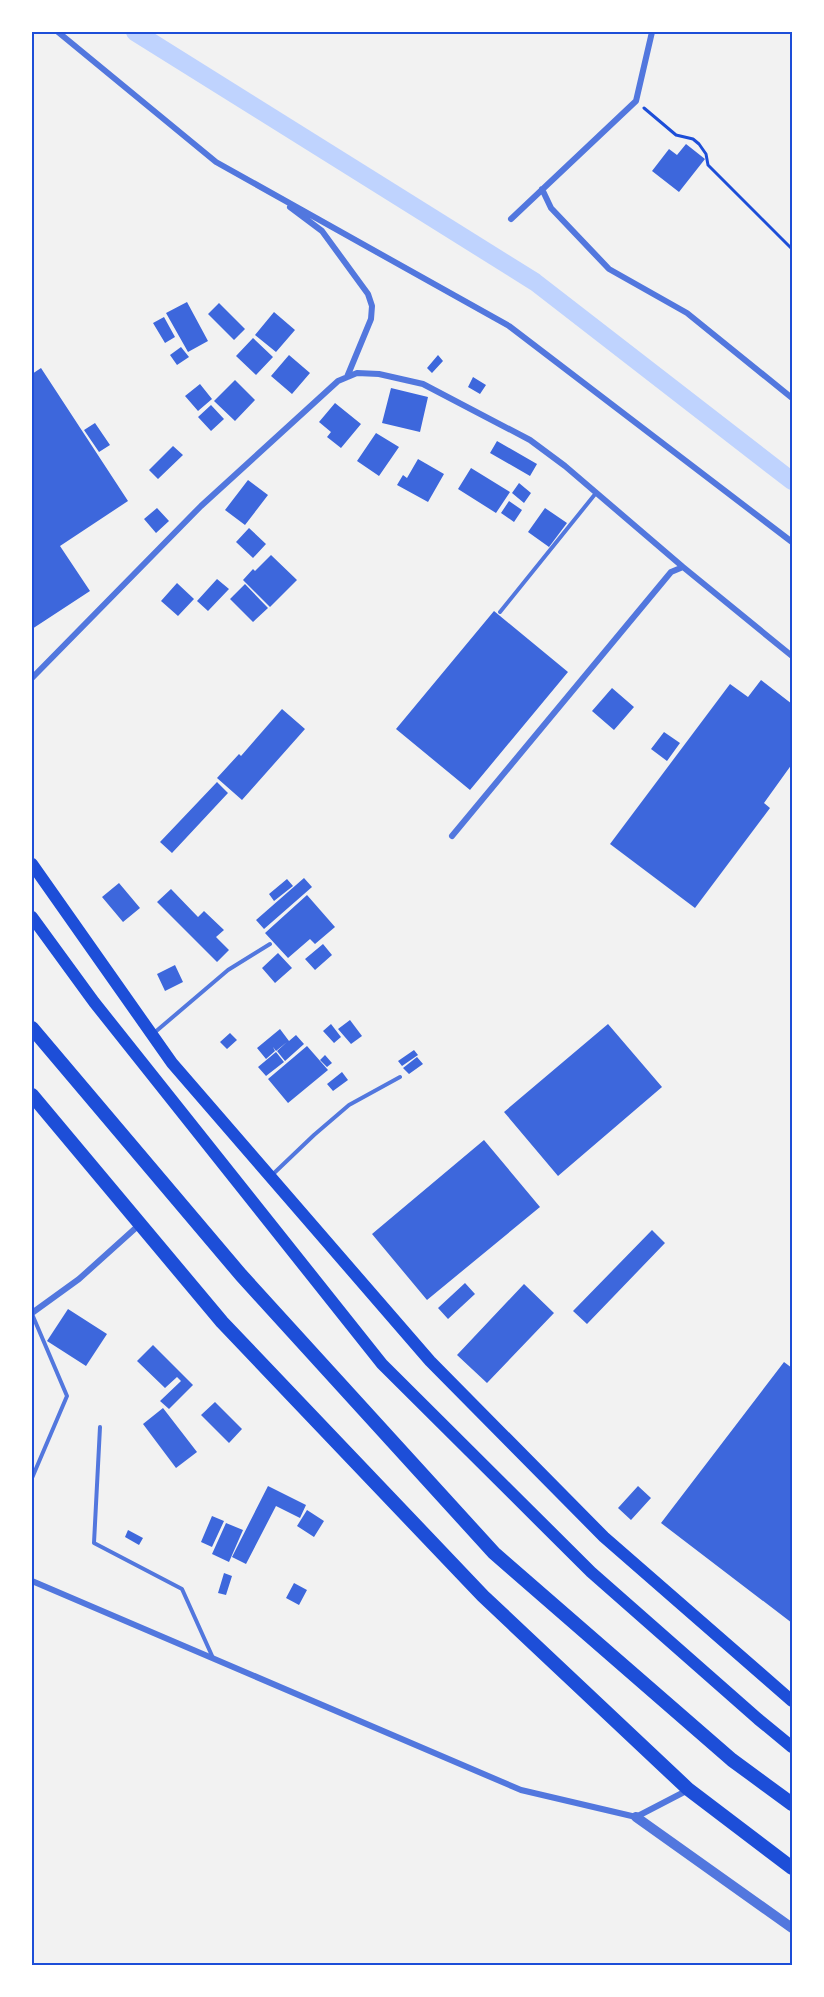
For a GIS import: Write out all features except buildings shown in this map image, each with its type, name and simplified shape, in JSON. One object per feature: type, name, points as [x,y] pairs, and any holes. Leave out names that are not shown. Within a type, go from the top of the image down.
[{"type":"highway","points":[[32,1028],[242,1275],[494,1553],[732,1760],[792,1804]]},
{"type":"highway","points":[[32,1095],[222,1322],[483,1596],[688,1790],[792,1868]]},
{"type":"main road","points":[[32,864],[172,1063],[430,1361],[596,1528],[792,1701]]},
{"type":"main road","points":[[32,917],[94,1002],[382,1364],[591,1572],[792,1747]]},
{"type":"street","points":[[58,32],[216,162],[509,326],[792,542]]},
{"type":"street","points":[[511,219],[636,101],[652,32]]},
{"type":"street","points":[[542,189],[551,208],[609,269],[687,313],[792,398]]},
{"type":"street","points":[[270,192],[321,231],[368,294],[372,306],[371,319],[347,377]]},
{"type":"street","points":[[32,678],[201,506],[338,381],[357,373],[379,374],[423,384],[530,440],[792,656]]},
{"type":"street","points":[[452,836],[671,572],[683,567]]},
{"type":"street","points":[[32,1313],[79,1279],[140,1224]]},
{"type":"street","points":[[32,1581],[521,1790],[636,1817],[792,1928]]},
{"type":"street","points":[[636,1817],[688,1790]]},
{"type":"lane","points":[[500,612],[597,493]]},
{"type":"lane","points":[[152,1034],[228,970],[270,944]]},
{"type":"lane","points":[[271,1177],[349,1104],[400,1077]]},
{"type":"lane","points":[[32,1313],[67,1396],[32,1478]]},
{"type":"lane","points":[[100,1427],[94,1543],[182,1589],[213,1658]]},
{"type":"path","points":[[636,101],[676,135],[693,139],[699,144],[706,154],[708,165],[792,249]]},
{"type":"waterway","points":[[135,32],[535,282],[792,481]]}]
